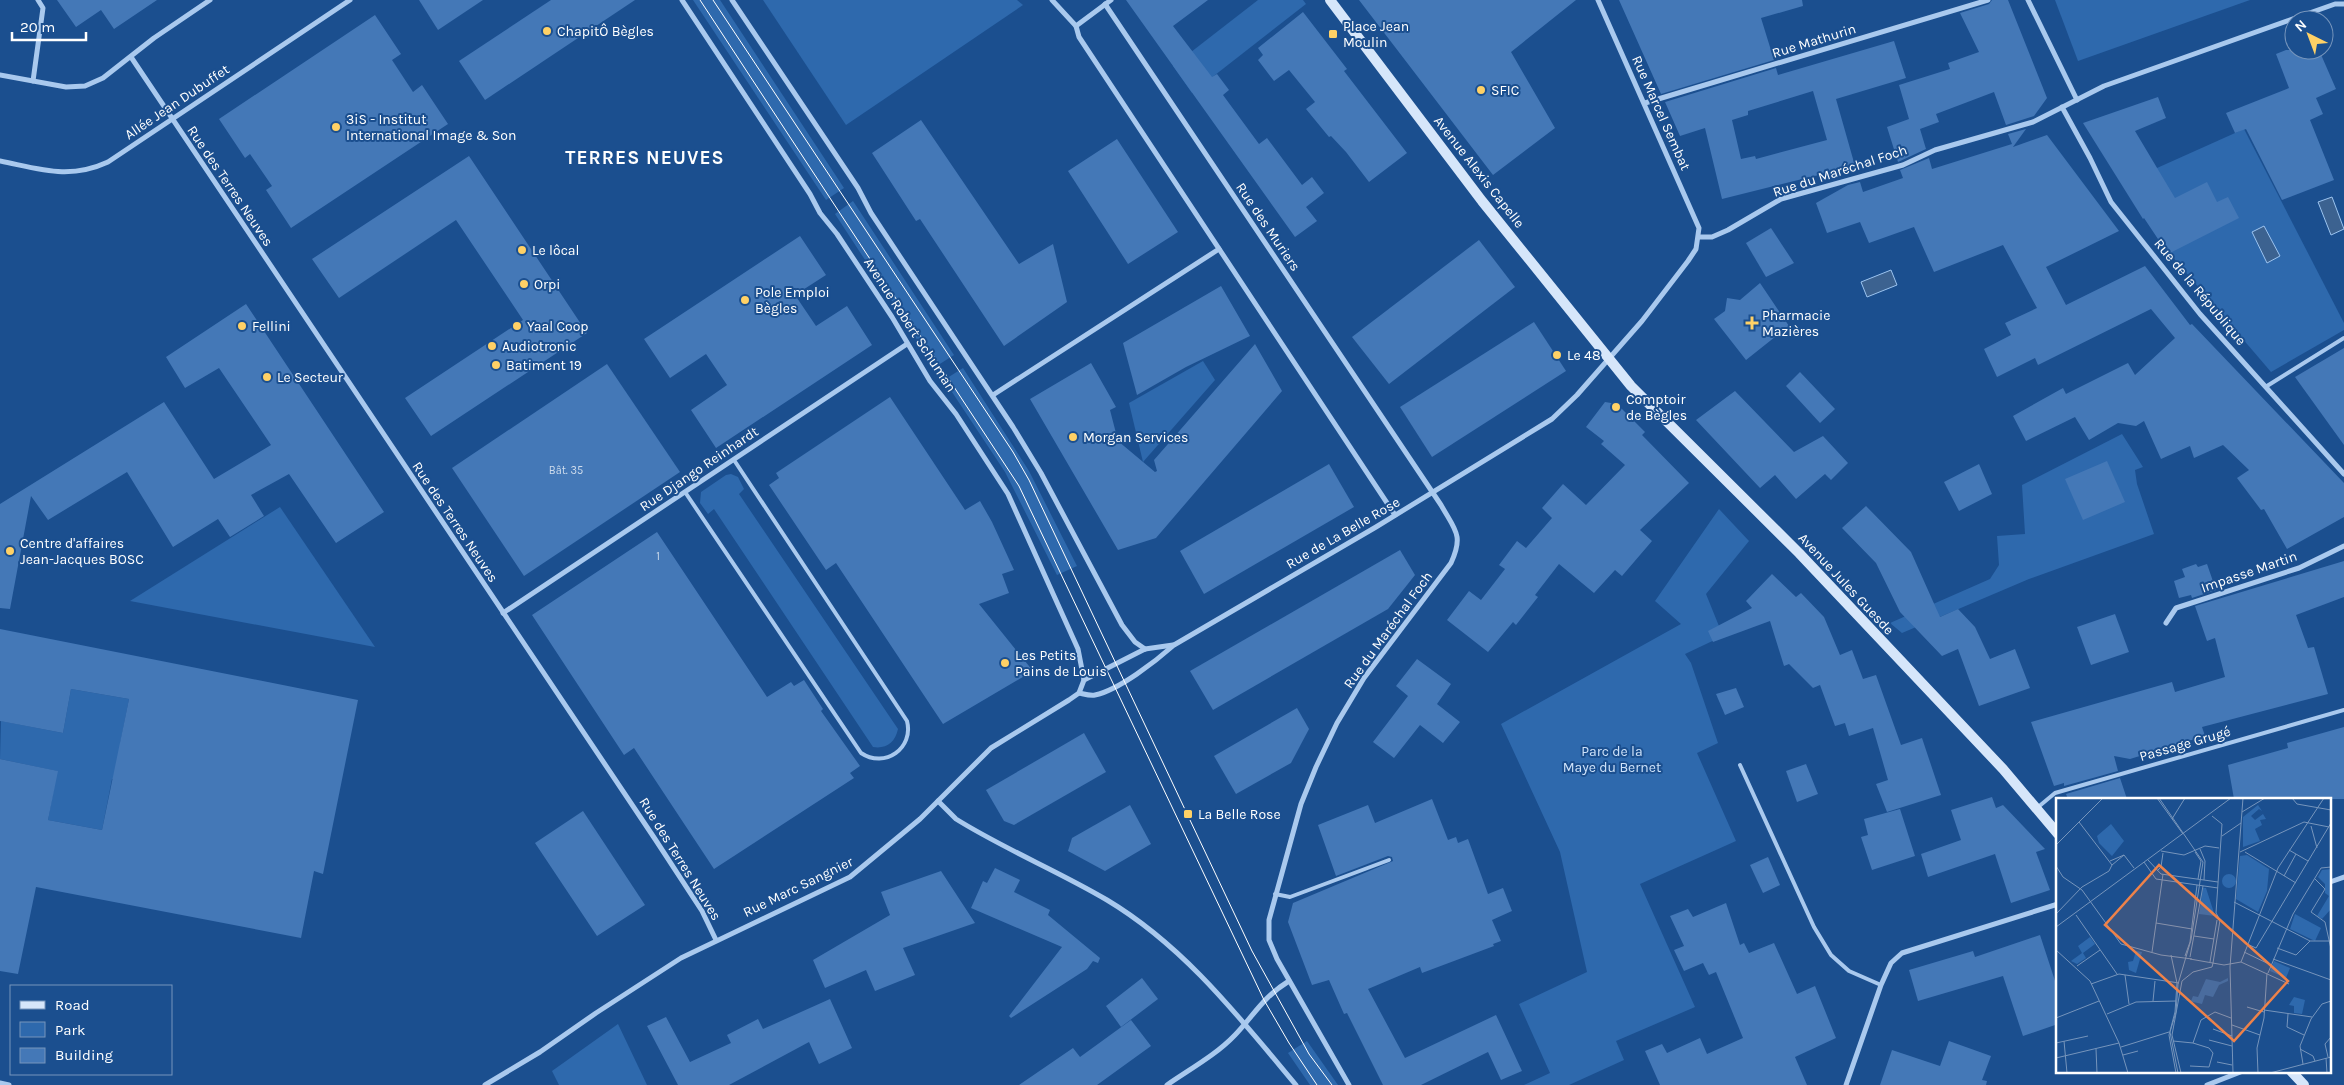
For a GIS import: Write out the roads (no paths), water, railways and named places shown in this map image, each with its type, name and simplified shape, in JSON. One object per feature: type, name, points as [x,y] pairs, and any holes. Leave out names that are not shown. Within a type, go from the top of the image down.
[{"type":"street","points":[[33,80],[43,8],[38,0]]},
{"type":"street","points":[[0,75],[66,87],[85,86],[103,78],[154,38],[210,0]]},
{"type":"street","name":"Allée Jean Dubuffet","points":[[0,161],[55,173],[77,172],[108,162],[350,0]]},
{"type":"street","name":"Avenue Robert Schuman","points":[[682,0],[805,186],[820,213],[837,234],[907,344],[1008,494],[1078,650],[1084,680]]},
{"type":"street","points":[[732,0],[993,395],[1041,473],[1122,625],[1135,642],[1145,649]]},
{"type":"street","points":[[1052,0],[1076,26],[1079,37],[1395,515]]},
{"type":"street","points":[[1076,26],[1111,0]]},
{"type":"street","name":"Avenue Alexis Capelle","points":[[1330,0],[1482,201],[1609,358]]},
{"type":"street","name":"Rue Marcel Sembat","points":[[1598,0],[1682,188],[1699,228],[1700,237]]},
{"type":"street","name":"Rue Mathurin","points":[[1645,103],[1988,0]]},
{"type":"street","points":[[2028,0],[2077,100]]},
{"type":"street","name":"Rue du Maréchal Foch","points":[[1700,237],[1712,237],[1728,230],[1781,199],[1902,165],[1935,150],[2033,122],[2104,86],[2334,2],[2344,4]]},
{"type":"street","name":"Rue des Muriers","points":[[1105,4],[1433,493]]},
{"type":"street","name":"Rue des Terres Neuves","points":[[131,57],[702,910],[716,940]]},
{"type":"street","name":"Rue de la République","points":[[2062,107],[2090,158],[2111,202],[2200,314],[2267,386],[2344,474]]},
{"type":"street","points":[[1609,358],[1642,321],[1688,261],[1696,249],[1700,237]]},
{"type":"street","points":[[993,395],[1219,249]]},
{"type":"street","name":"Rue Django Reinhardt","points":[[503,613],[907,344]]},
{"type":"street","name":"Rue de La Belle Rose","points":[[938,801],[991,748],[1079,693],[1092,695],[1104,692],[1154,663],[1174,645],[1433,493],[1521,439],[1560,413],[1609,358]]},
{"type":"street","name":"Avenue Jules Guesde","points":[[1609,358],[1637,392],[1799,553],[2003,768],[2056,832]]},
{"type":"street","name":"Rue du Maréchal Foch","points":[[1349,1085],[1289,981],[1270,940],[1269,920],[1300,804],[1337,724],[1364,678],[1451,563],[1458,547],[1458,535],[1433,493]]},
{"type":"street","name":"Impasse Martin","points":[[2166,623],[2176,608],[2299,568],[2344,546]]},
{"type":"street","name":"Rue de La Belle Rose","points":[[1084,680],[1145,649],[1174,645]]},
{"type":"street","points":[[1079,693],[1084,680]]},
{"type":"street","points":[[938,801],[956,819],[1108,901],[1172,947],[1214,988],[1296,1085]]},
{"type":"street","name":"Rue Marc Sangnier","points":[[485,1085],[540,1052],[681,958],[850,877],[886,849],[938,801]]},
{"type":"street","points":[[2332,881],[2344,877]]},
{"type":"street","points":[[1846,1085],[1881,985],[1891,963],[1902,952],[2056,905]]},
{"type":"street","points":[[1167,1085],[1224,1046],[1264,1000],[1289,981]]},
{"type":"street","points":[[2208,1085],[2240,1072]]},
{"type":"street","points":[[2292,1072],[2304,1085]]},
{"type":"street","points":[[0,1083],[9,1085]]},
{"type":"lane","points":[[2267,386],[2344,338]]},
{"type":"lane","points":[[685,492],[861,753],[868,758],[880,760],[890,757],[901,749],[907,740],[910,730],[907,721],[734,460]]},
{"type":"lane","name":"Passage Grugé","points":[[2037,808],[2055,793],[2344,710]]},
{"type":"lane","points":[[1740,764],[1814,927],[1830,955],[1850,971],[1881,985]]},
{"type":"lane","points":[[1275,894],[1290,897],[1389,860]]},
{"type":"tram line","points":[[700,0],[1019,486],[1264,1000],[1289,1043],[1317,1085]]},
{"type":"tram line","points":[[713,0],[1013,452],[1029,480],[1252,951],[1309,1054],[1332,1085]]},
{"type":"place","name":"ChapitÔ Bègles","points":[[547,31]]},
{"type":"place","name":"Place Jean Moulin","points":[[1333,34]]},
{"type":"place","name":"SFIC","points":[[1481,90]]},
{"type":"place","name":"3iS - Institut International Image & Son","points":[[336,127]]},
{"type":"place","name":"Le lôcal","points":[[522,250]]},
{"type":"place","name":"Orpi","points":[[524,284]]},
{"type":"place","name":"Pole Emploi Bègles","points":[[745,300]]},
{"type":"place","name":"Pharmacie Mazières","points":[[1752,323]]},
{"type":"place","name":"Fellini","points":[[242,326]]},
{"type":"place","name":"Yaal Coop","points":[[517,326]]},
{"type":"place","name":"Audiotronic","points":[[492,346]]},
{"type":"place","name":"Le 48","points":[[1557,355]]},
{"type":"place","name":"Batiment 19","points":[[496,365]]},
{"type":"place","name":"Le Secteur","points":[[267,377]]},
{"type":"place","name":"Comptoir de Bègles","points":[[1616,407]]},
{"type":"place","name":"Morgan Services","points":[[1073,437]]},
{"type":"place","name":"Centre d'affaires Jean-Jacques BOSC","points":[[10,551]]},
{"type":"place","name":"Les Petits Pains de Louis","points":[[1005,663]]},
{"type":"place","name":"La Belle Rose","points":[[1188,814]]},
{"type":"district","name":"TERRES NEUVES","points":[[645,158]]},
{"type":"park label","name":"Parc de la Maye du Bernet","points":[[1612,760]]}]
